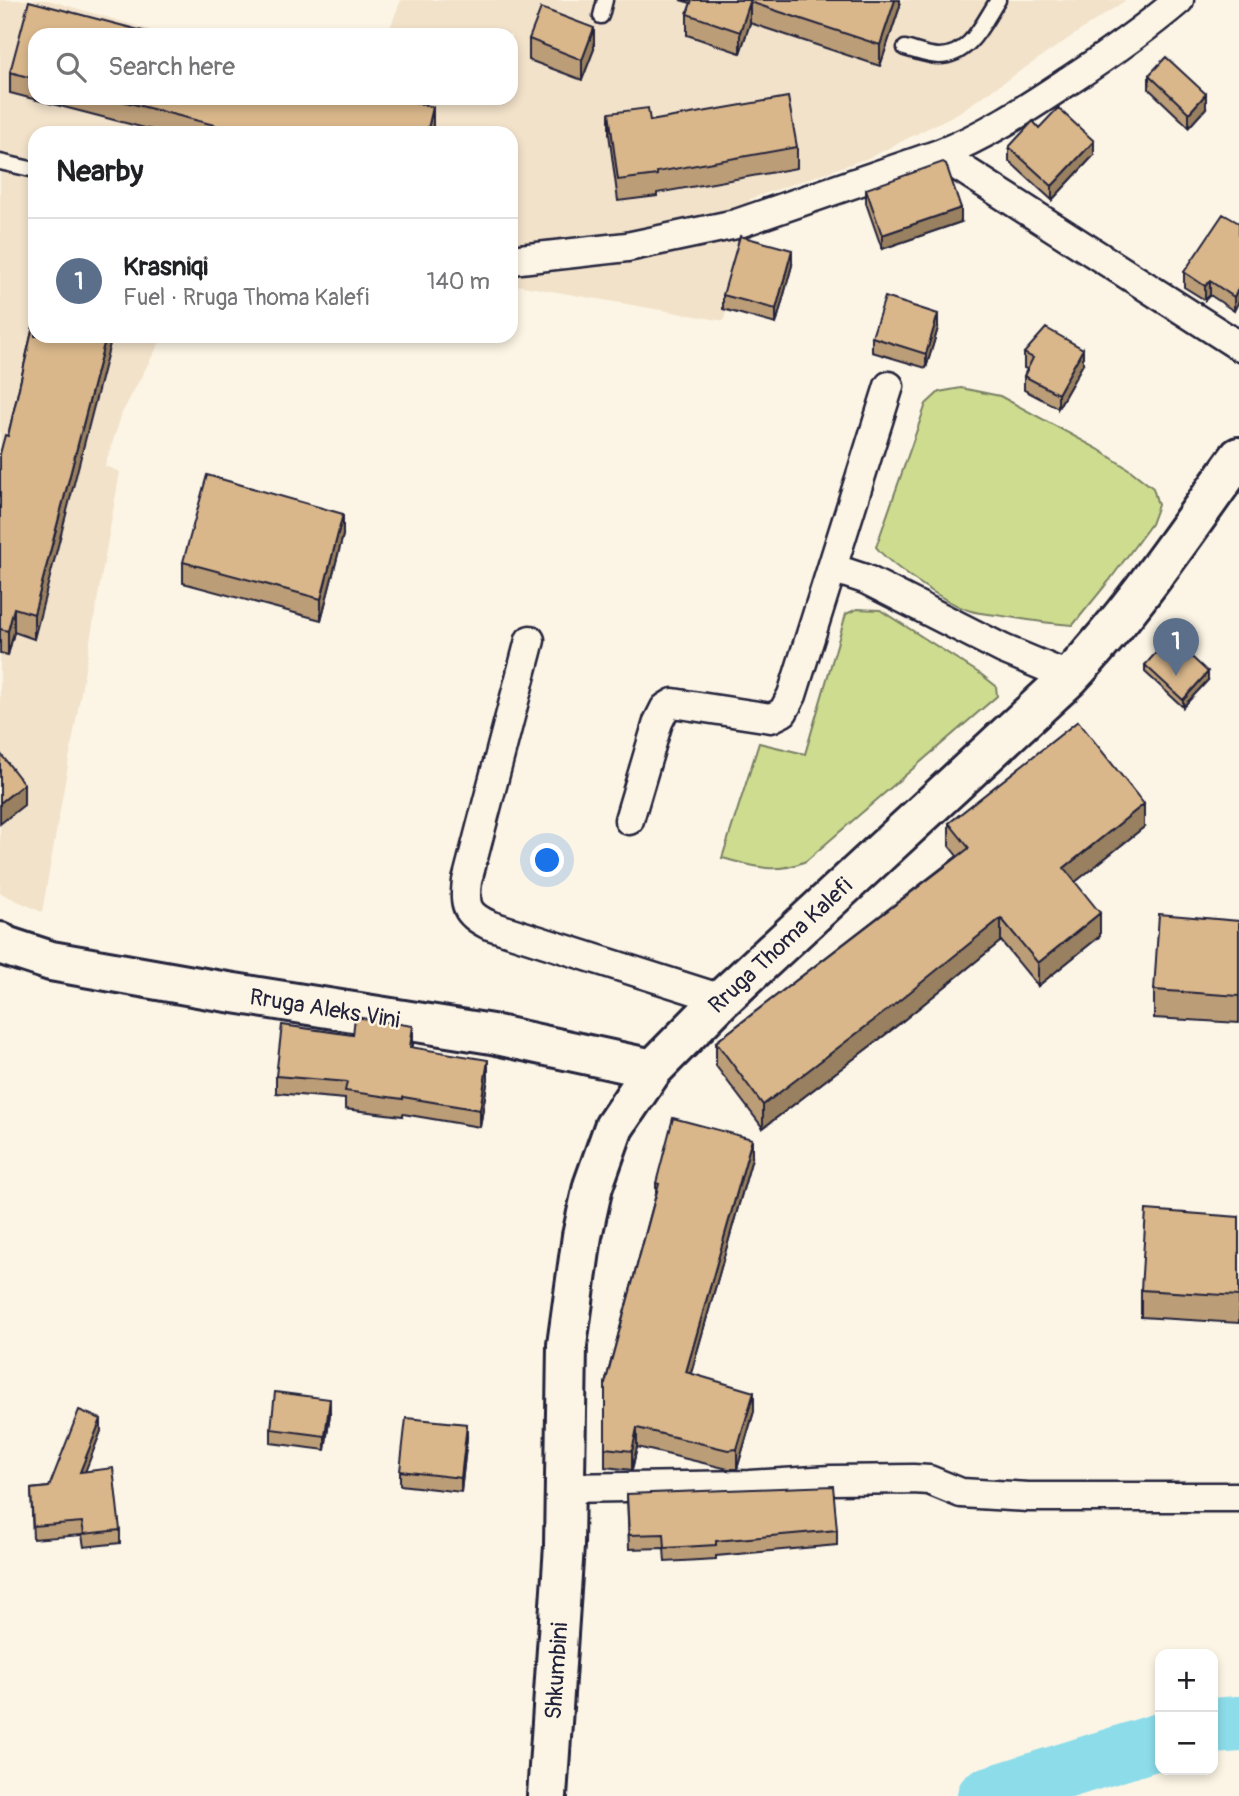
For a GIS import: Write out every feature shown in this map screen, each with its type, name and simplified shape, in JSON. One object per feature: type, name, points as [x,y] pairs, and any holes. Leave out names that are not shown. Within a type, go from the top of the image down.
[{"type":"main road","name":"Rruga Thoma Kalefi","points":[[564,1546],[567,1345],[582,1236],[593,1186],[614,1127],[653,1069],[722,999],[1070,677],[1115,625],[1239,457]]},
{"type":"main road","name":"Rruga Aleks Vini","points":[[2,945],[51,961],[492,1034],[653,1069]]},
{"type":"main road","name":"Shkumbini","points":[[547,1796],[564,1546]]},
{"type":"street","points":[[518,259],[627,247],[736,224],[939,154],[964,144],[1040,100],[1114,50],[1179,0]]},
{"type":"street","points":[[939,154],[1239,346]]},
{"type":"street","points":[[629,820],[658,722],[665,708],[673,703],[771,718],[783,712],[792,695],[889,386]]},
{"type":"street","points":[[832,568],[865,579],[1003,649],[1070,677]]},
{"type":"street","points":[[530,640],[467,881],[467,909],[474,918],[489,925],[722,999]]},
{"type":"street","points":[[565,1488],[913,1479],[929,1480],[961,1493],[1028,1497],[1239,1497]]},
{"type":"lane","points":[[601,16],[605,0]]},
{"type":"lane","points":[[905,48],[936,56],[954,54],[971,42],[998,0]]},
{"type":"lane","points":[[0,162],[28,168]]},
{"type":"shaded area","points":[[0,0],[48,0],[144,28],[28,28],[28,105],[518,105],[518,28],[390,28],[401,0],[1126,0],[958,113],[871,157],[750,199],[724,321],[518,285],[518,126],[28,126],[28,343],[159,343],[122,413],[105,466],[120,472],[42,912],[0,893]]},
{"type":"green space","points":[[961,388],[1000,396],[1098,449],[1153,488],[1158,505],[1151,524],[1073,625],[971,611],[934,593],[906,574],[876,547],[926,404],[939,392]]},
{"type":"green space","points":[[857,609],[880,610],[982,675],[996,686],[997,696],[806,861],[784,868],[774,868],[722,858],[759,743],[805,754],[846,614]]},
{"type":"building","points":[[692,0],[895,0],[880,45],[750,2],[740,32],[687,14]]},
{"type":"building","points":[[29,1],[131,28],[28,28],[28,77],[10,72]]},
{"type":"building","points":[[541,8],[594,28],[582,60],[529,39]]},
{"type":"building","points":[[1166,57],[1206,94],[1189,113],[1149,75]]},
{"type":"building","points":[[788,97],[797,147],[657,172],[657,175],[618,180],[609,113],[648,108],[650,121]]},
{"type":"building","points":[[137,105],[433,107],[429,126],[218,126]]},
{"type":"building","points":[[1058,108],[1094,141],[1052,186],[1009,147],[1033,121],[1039,128]]},
{"type":"building","points":[[943,162],[961,208],[882,235],[866,189]]},
{"type":"building","points":[[1223,214],[1239,223],[1239,287],[1234,297],[1210,281],[1205,286],[1184,272]]},
{"type":"building","points":[[740,236],[792,250],[776,309],[723,295]]},
{"type":"building","points":[[885,297],[938,314],[926,354],[872,337]]},
{"type":"building","points":[[1046,328],[1083,349],[1058,394],[1024,376],[1033,358],[1024,353]]},
{"type":"building","points":[[29,343],[104,343],[34,614],[14,608],[8,631],[0,629],[0,454],[5,435],[8,436]]},
{"type":"building","points":[[207,475],[343,514],[321,599],[183,562]]},
{"type":"building","points":[[1170,637],[1208,672],[1183,700],[1145,665]]},
{"type":"building","points":[[1078,721],[1144,804],[1064,868],[1100,913],[1038,963],[1001,918],[894,1005],[763,1105],[716,1042],[969,848],[949,823]]},
{"type":"building","points":[[0,753],[24,784],[0,803]]},
{"type":"building","points":[[1159,914],[1239,921],[1239,996],[1154,990]]},
{"type":"building","points":[[355,1017],[413,1026],[410,1047],[488,1060],[480,1110],[403,1097],[345,1091],[347,1082],[276,1076],[282,1025],[353,1035]]},
{"type":"building","points":[[673,1118],[752,1139],[686,1372],[754,1392],[737,1449],[728,1450],[637,1428],[632,1451],[605,1448],[605,1384],[659,1184],[656,1183]]},
{"type":"building","points":[[1146,1210],[1239,1217],[1239,1296],[1141,1290]]},
{"type":"building","points":[[275,1392],[330,1399],[325,1436],[271,1429]]},
{"type":"building","points":[[79,1410],[101,1419],[80,1472],[113,1468],[120,1530],[84,1534],[82,1522],[33,1526],[31,1489],[49,1487]]},
{"type":"building","points":[[406,1418],[467,1424],[461,1478],[400,1471]]},
{"type":"building","points":[[833,1486],[837,1530],[716,1541],[716,1545],[665,1548],[664,1534],[629,1535],[627,1494]]},
{"type":"waterway","name":"Shkumbini","points":[[1218,1726],[1239,1724]]},
{"type":"waterway","name":"Shkumbini","points":[[985,1796],[1155,1743]]},
{"type":"place","name":"Krasniqi","points":[[1176,676]]}]
